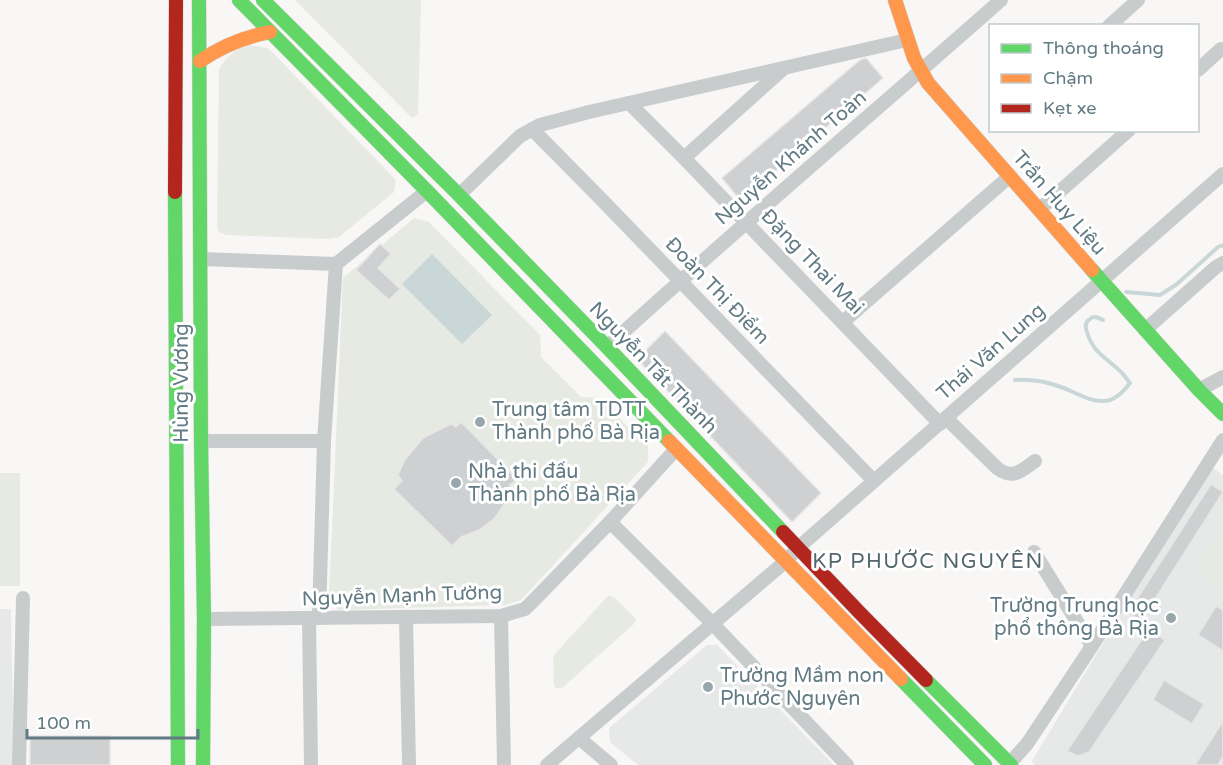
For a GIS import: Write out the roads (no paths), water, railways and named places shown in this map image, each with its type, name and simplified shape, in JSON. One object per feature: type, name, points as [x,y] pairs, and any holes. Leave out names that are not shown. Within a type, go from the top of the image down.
[{"type":"main road","name":"Hùng Vương","points":[[176,0],[178,765]]},
{"type":"main road","name":"Hùng Vương","points":[[199,0],[203,765]]},
{"type":"main road","name":"Nguyễn Tất Thành","points":[[239,0],[985,765]]},
{"type":"main road","name":"Nguyễn Tất Thành","points":[[263,0],[459,195],[860,613],[1010,764]]},
{"type":"main road","name":"Trần Huy Liệu","points":[[895,0],[907,40],[928,83],[1101,281],[1223,414]]},
{"type":"main road","points":[[200,61],[227,44],[247,36],[270,32]]},
{"type":"street","name":"Nguyễn Khánh Toàn","points":[[607,348],[680,280],[1001,0]]},
{"type":"street","points":[[1111,24],[1138,0]]},
{"type":"street","points":[[459,195],[520,136],[554,121],[907,40]]},
{"type":"street","points":[[1199,68],[1221,49]]},
{"type":"street","points":[[684,158],[784,68]]},
{"type":"street","name":"Đặng Thai Mai","points":[[629,103],[943,421],[1006,474],[1020,472],[1035,461]]},
{"type":"street","name":"Đoàn Thị Điểm","points":[[532,129],[874,481]]},
{"type":"street","points":[[979,140],[989,131]]},
{"type":"street","points":[[1040,209],[1127,132]]},
{"type":"street","name":"Thái Văn Lung","points":[[547,765],[786,561],[799,547],[1223,174]]},
{"type":"street","points":[[843,322],[1010,176]]},
{"type":"street","points":[[201,259],[336,264],[427,191]]},
{"type":"street","points":[[1145,330],[1223,262]]},
{"type":"street","points":[[311,765],[314,618],[336,264]]},
{"type":"street","points":[[1199,390],[1223,377]]},
{"type":"street","points":[[1010,764],[1027,744],[1092,646],[1223,440]]},
{"type":"street","points":[[201,441],[324,441]]},
{"type":"street","name":"Nguyễn Mạnh Tường","points":[[204,619],[501,616],[525,609],[610,522],[676,449]]},
{"type":"street","points":[[610,522],[712,623],[847,765]]},
{"type":"street","points":[[1034,552],[1092,646]]},
{"type":"street","points":[[19,765],[23,598]]},
{"type":"street","points":[[501,616],[504,765]]},
{"type":"street","points":[[406,617],[409,765]]},
{"type":"street","points":[[579,738],[611,765]]},
{"type":"waterway","points":[[1126,292],[1160,295],[1177,284],[1223,245]]},
{"type":"waterway","points":[[1015,380],[1047,383],[1098,401],[1108,401],[1115,397],[1130,383],[1096,350],[1086,328],[1086,323],[1092,318],[1103,320]]},
{"type":"place","name":"Trung tâm TDTT Thành phố Bà Rịa","points":[[480,422]]},
{"type":"place","name":"Nhà thi đấu Thành phố Bà Rịa","points":[[456,483]]},
{"type":"place","name":"Trường Trung học phổ thông Bà Rịa","points":[[1171,618]]},
{"type":"place","name":"Trường Mầm non Phước Nguyên","points":[[708,687]]},
{"type":"district","name":"KP PHƯỚC NGUYÊN","points":[[928,561]]}]
